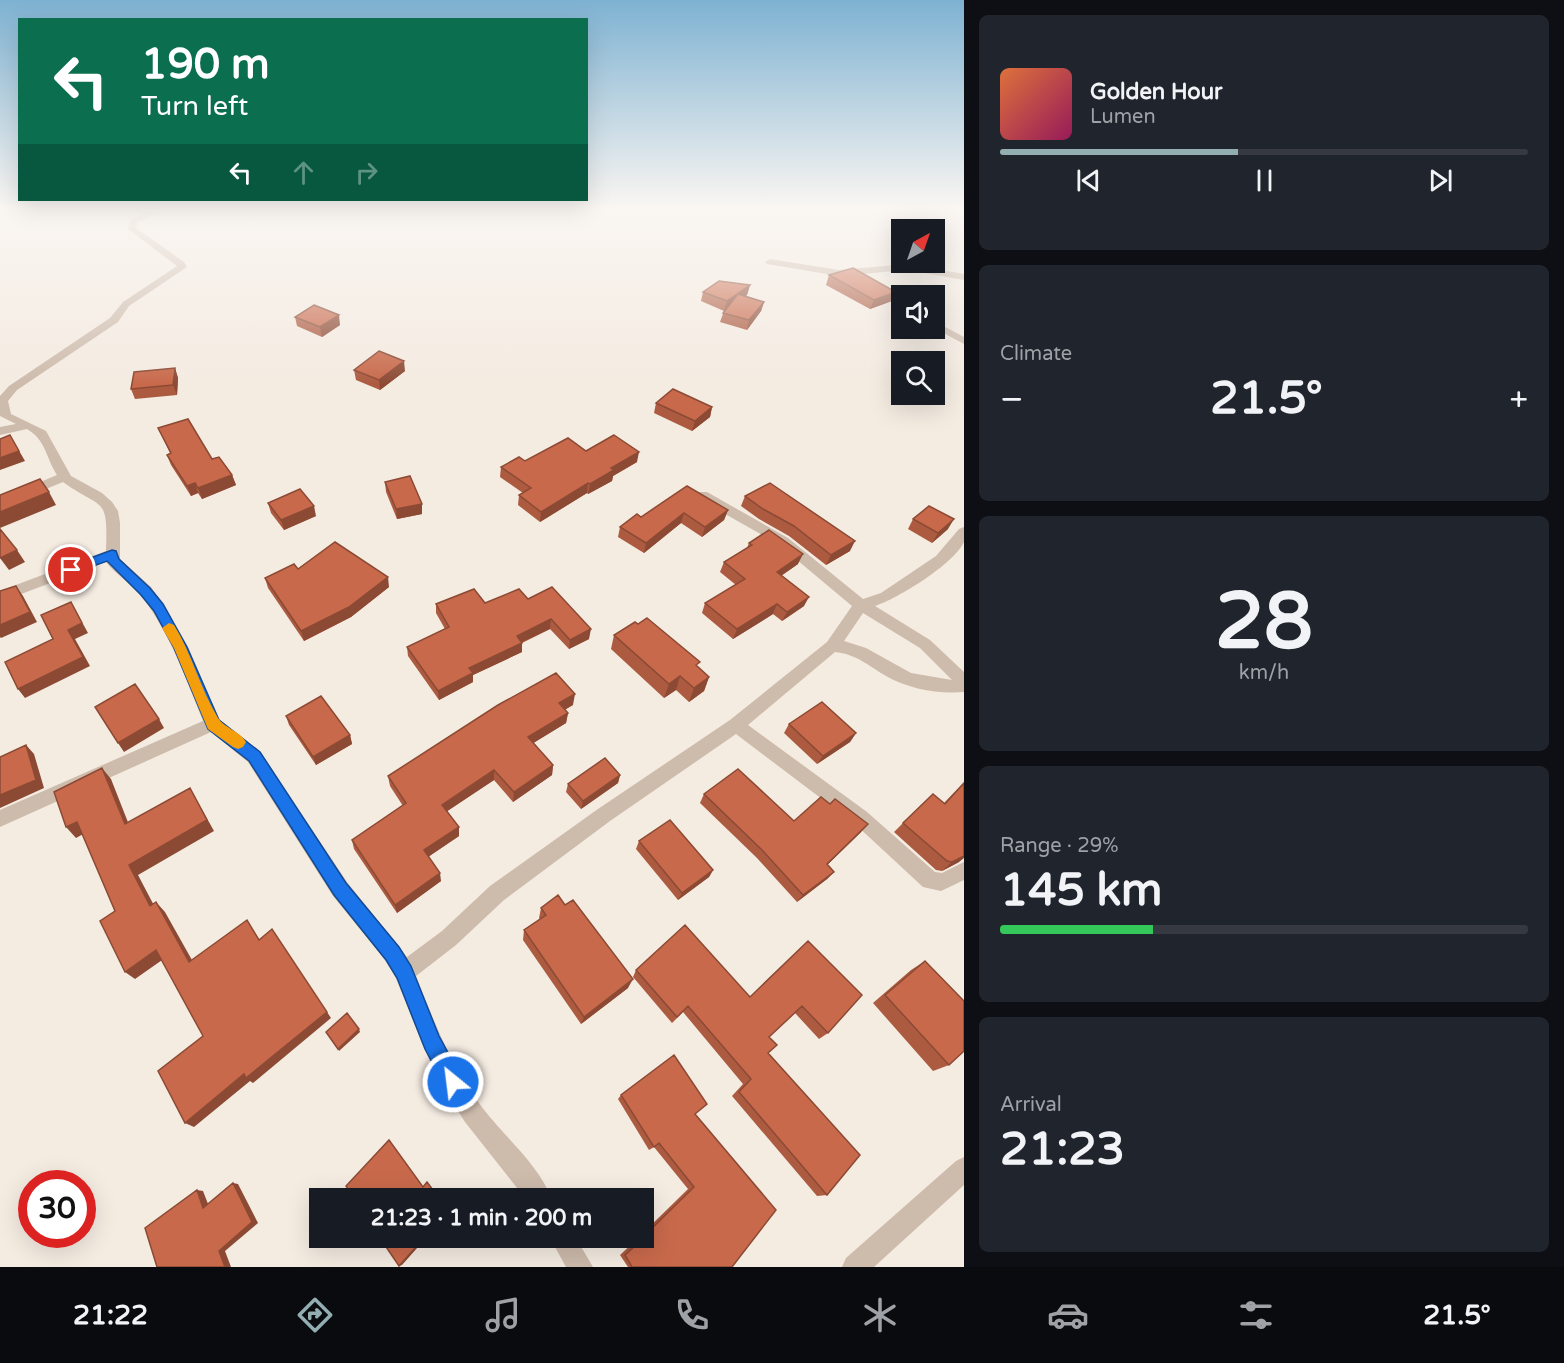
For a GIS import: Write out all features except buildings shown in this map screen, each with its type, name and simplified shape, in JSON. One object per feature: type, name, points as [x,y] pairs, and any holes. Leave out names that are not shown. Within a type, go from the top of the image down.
[{"type":"street","points":[[182,267],[126,304],[114,320],[13,388],[2,401],[6,416],[29,426],[46,439],[64,477],[100,499],[110,510],[114,522],[113,561],[146,591],[158,608],[180,647],[213,724],[254,757],[340,889],[387,947],[404,972],[432,1042],[464,1102],[533,1188]]},
{"type":"street","points":[[809,267],[853,273],[883,267]]},
{"type":"street","points":[[908,267],[964,277]]},
{"type":"street","points":[[853,273],[891,295]]},
{"type":"street","points":[[945,330],[964,341]]},
{"type":"street","points":[[0,430],[29,426]]},
{"type":"street","points":[[0,504],[64,477]]},
{"type":"street","points":[[690,489],[783,541],[861,605],[925,644],[964,684]]},
{"type":"street","points":[[404,972],[449,938],[497,893],[604,814],[736,725],[832,646],[861,605],[886,597],[941,560],[964,532]]},
{"type":"street","points":[[0,597],[112,554]]},
{"type":"street","points":[[832,646],[848,646],[900,676],[941,686],[964,684]]},
{"type":"street","points":[[0,819],[213,724]]},
{"type":"street","points":[[736,725],[861,818],[930,880],[939,883],[946,882],[956,873],[964,871]]},
{"type":"street","points":[[855,1267],[964,1169]]},
{"type":"street","points":[[568,1248],[580,1267]]},
{"type":"slow traffic","points":[[169,628],[180,647],[213,724],[238,742]]},
{"type":"route","points":[[71,570],[112,554],[113,561],[146,591],[180,647],[213,724],[234,738],[254,757],[340,889],[393,954],[404,972],[432,1042],[453,1082]]}]
